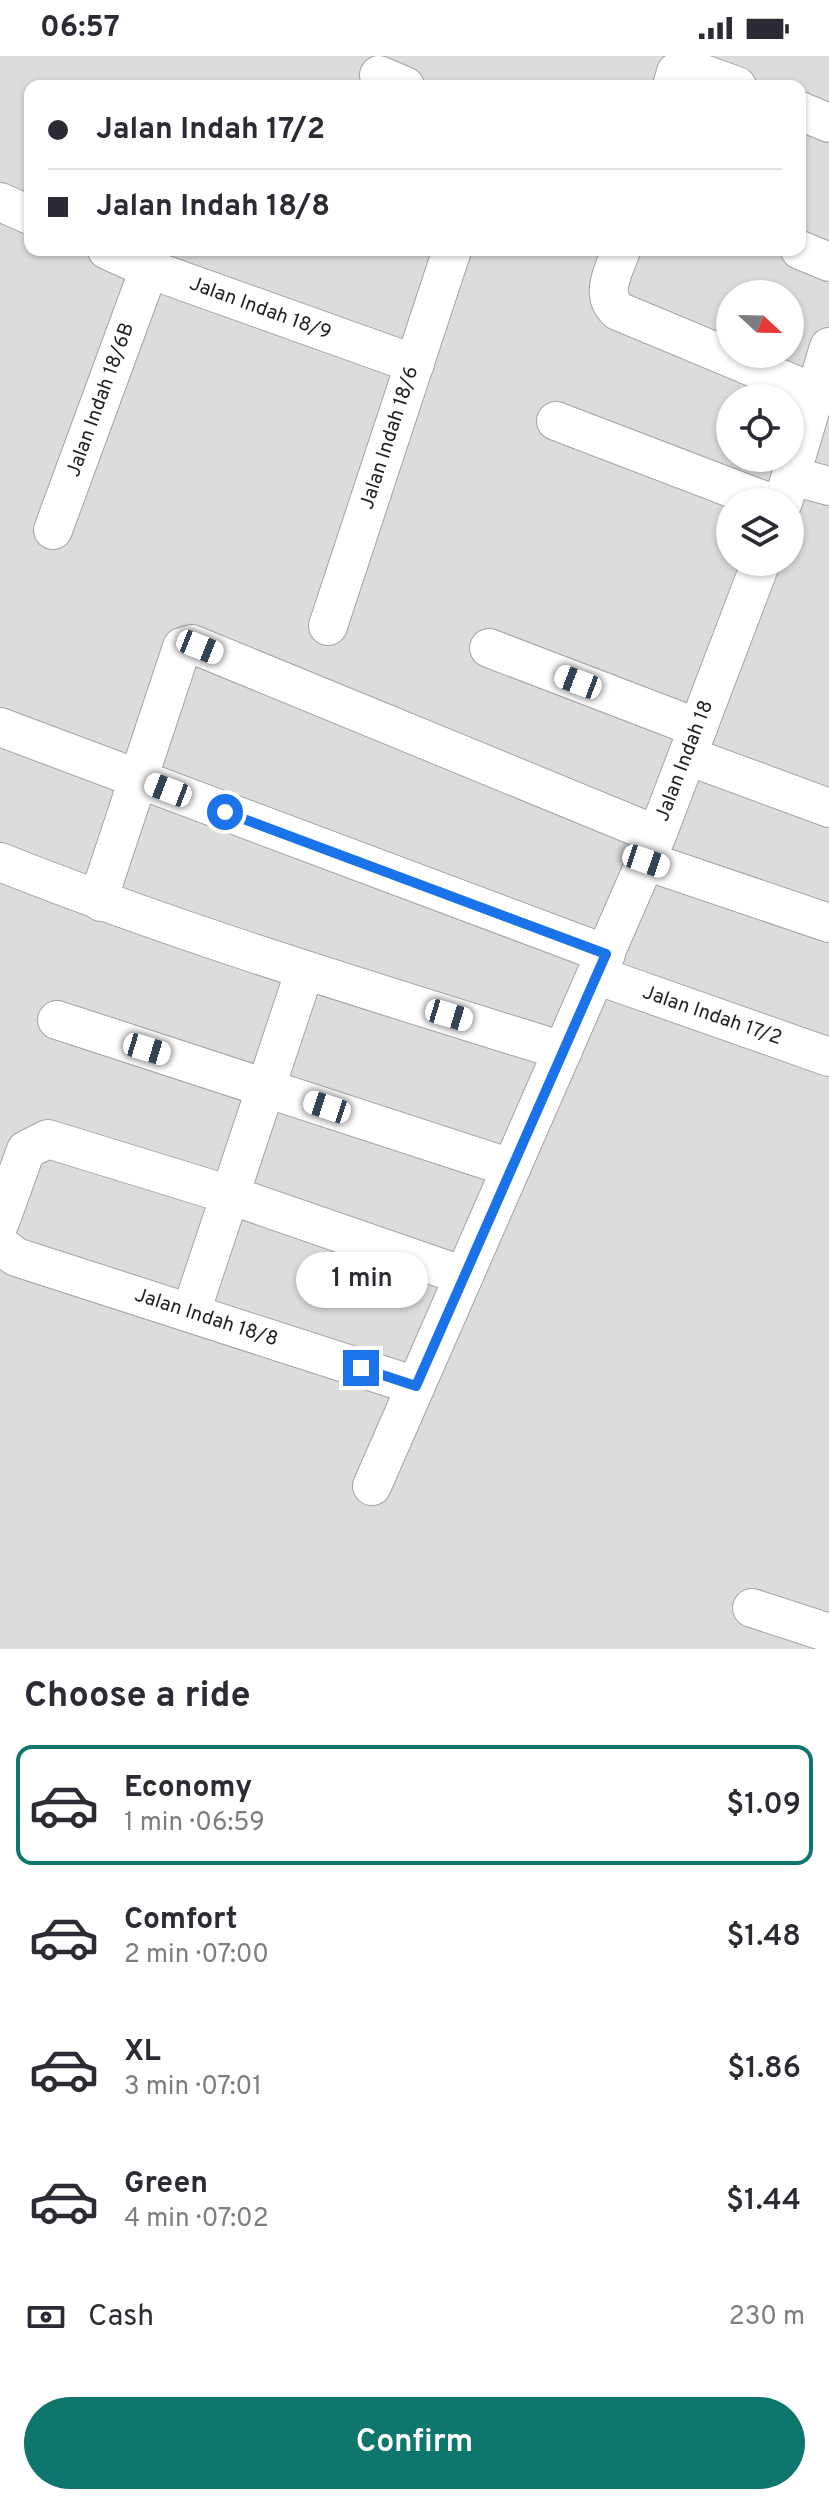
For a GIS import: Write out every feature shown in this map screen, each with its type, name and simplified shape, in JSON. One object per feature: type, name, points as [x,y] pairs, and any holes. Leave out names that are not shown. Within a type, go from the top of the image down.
[{"type":"street","points":[[674,80],[676,72],[684,67],[720,80]]},
{"type":"street","points":[[806,113],[829,123]]},
{"type":"street","points":[[0,202],[24,212]]},
{"type":"street","points":[[806,252],[829,262]]},
{"type":"street","name":"Jalan Indah 18/9","points":[[120,256],[415,364]]},
{"type":"street","name":"Jalan Indah 18/6","points":[[328,626],[450,256]]},
{"type":"street","points":[[619,256],[607,292],[618,311],[817,394]]},
{"type":"street","name":"Jalan Indah 18/6B","points":[[53,530],[149,269]]},
{"type":"street","points":[[783,488],[817,394],[829,347]]},
{"type":"street","points":[[556,421],[765,488]]},
{"type":"street","points":[[804,490],[829,486]]},
{"type":"street","name":"Jalan Indah 18","points":[[372,1486],[652,848],[756,576]]},
{"type":"street","points":[[101,902],[100,894],[182,647],[192,644],[829,923]]},
{"type":"street","points":[[489,648],[829,808]]},
{"type":"street","name":"Jalan Indah 17/2","points":[[0,727],[139,779],[829,1057]]},
{"type":"street","points":[[0,862],[101,902],[563,1051]]},
{"type":"street","points":[[191,1312],[305,970]]},
{"type":"street","points":[[57,1020],[511,1168]]},
{"type":"street","points":[[0,1222],[26,1150],[48,1139],[230,1195],[464,1276]]},
{"type":"street","name":"Jalan Indah 18/8","points":[[0,1245],[16,1257],[416,1386]]},
{"type":"street","points":[[752,1608],[826,1624]]},
{"type":"shaded area","points":[[0,56],[829,56],[829,1649],[0,1649]]},
{"type":"route","points":[[225,812],[606,954],[416,1386],[361,1368]]}]
